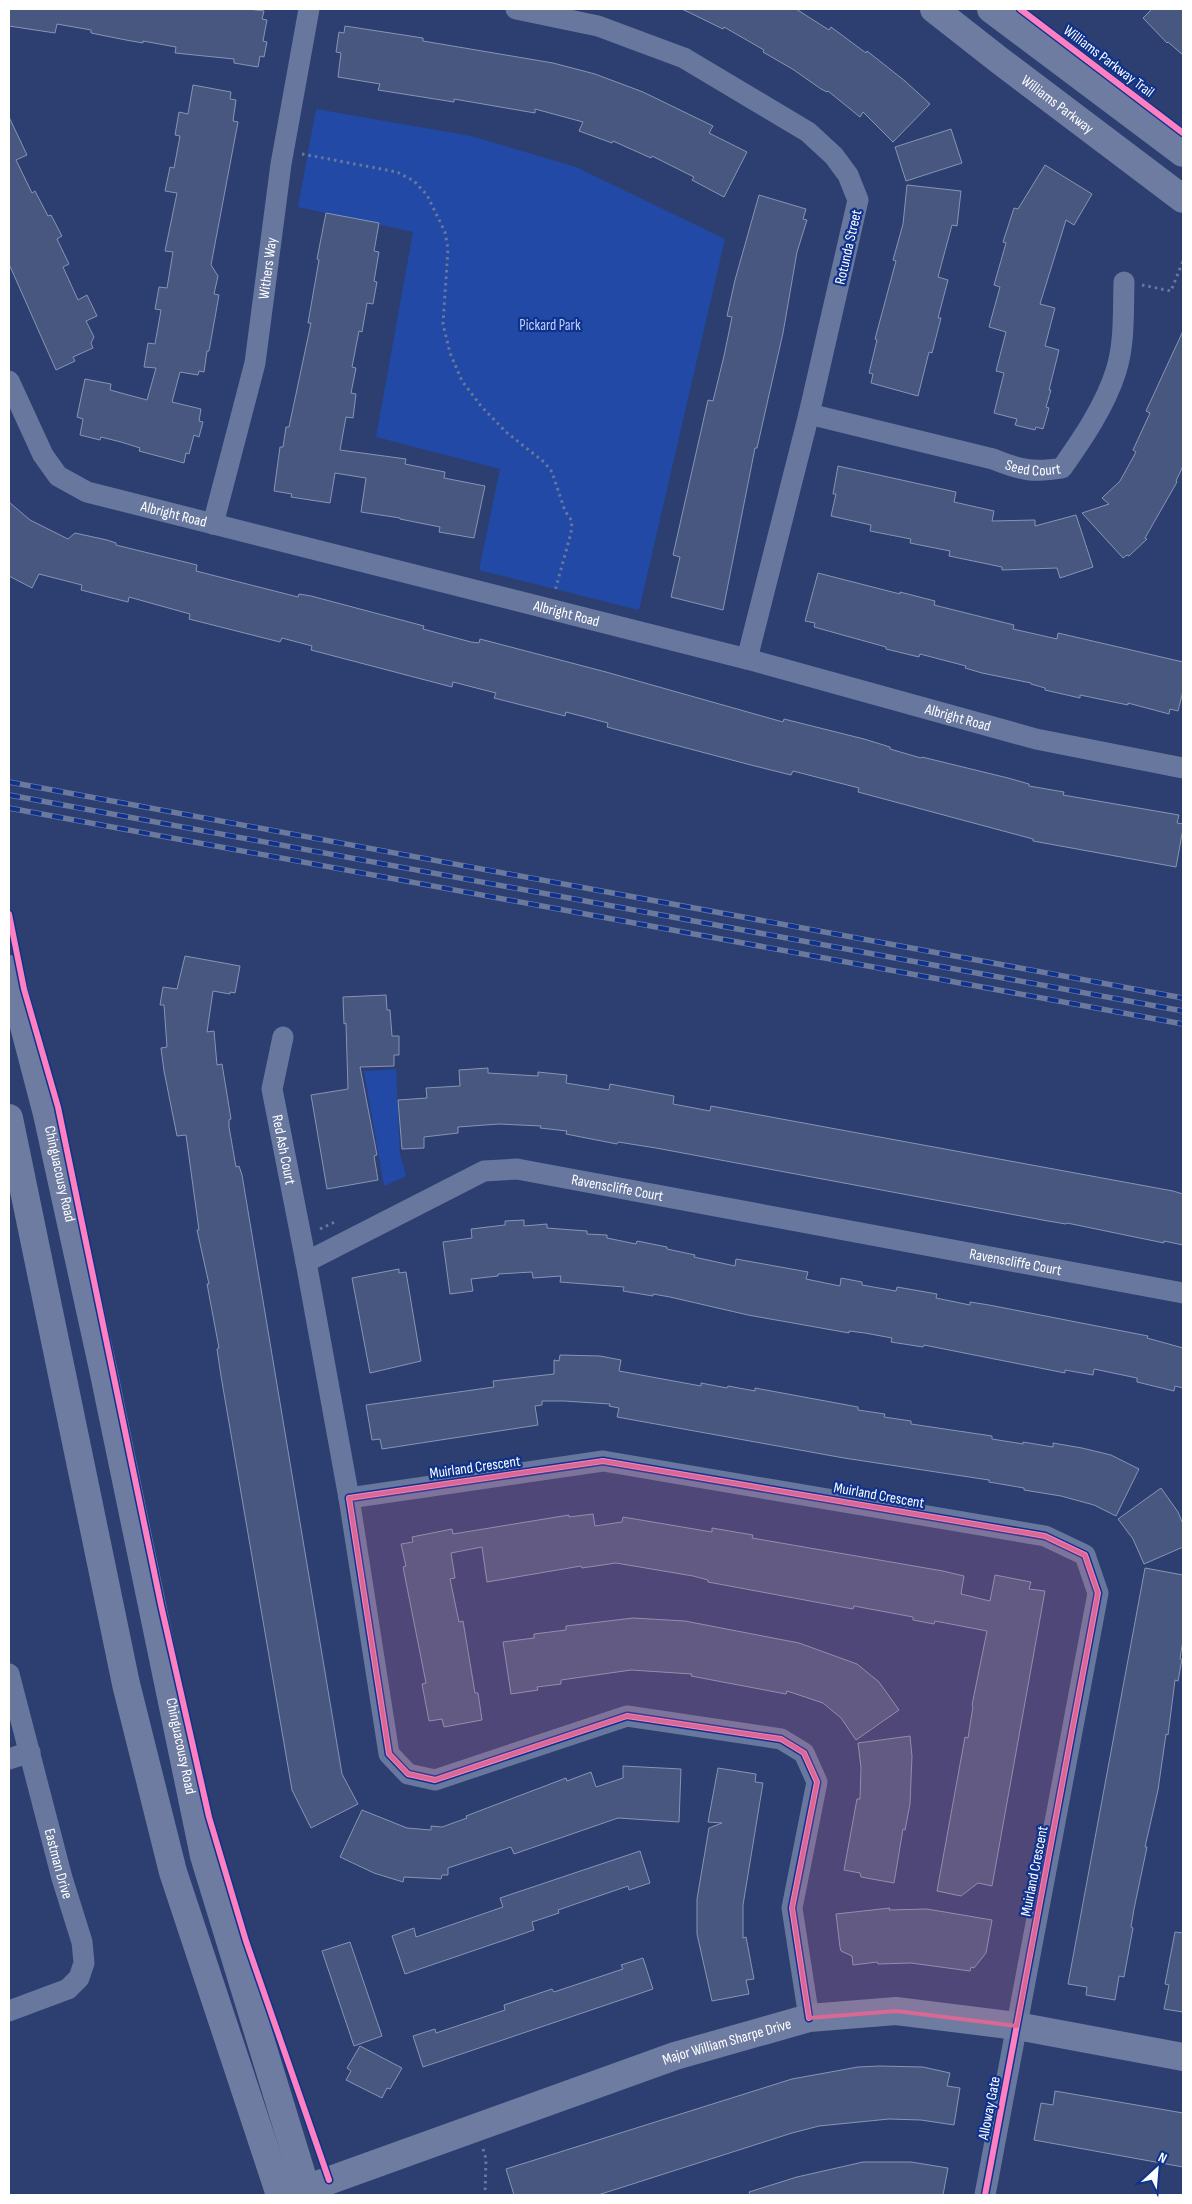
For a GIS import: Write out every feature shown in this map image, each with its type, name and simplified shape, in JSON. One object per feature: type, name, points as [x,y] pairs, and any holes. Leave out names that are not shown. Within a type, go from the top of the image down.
[{"type":"main road","name":"Williams Parkway","points":[[934,9],[1006,66],[1183,199]]},
{"type":"main road","points":[[991,9],[1183,153]]},
{"type":"main road","name":"Chinguacousy Road","points":[[9,969],[47,1114],[99,1350],[204,1856],[300,2193]]},
{"type":"main road","points":[[9,1118],[126,1684],[173,1872],[280,2195]]},
{"type":"main road","name":"Major William Sharpe Drive","points":[[300,2193],[476,2127],[675,2056],[809,2018],[896,2011],[1017,2026],[1183,2058]]},
{"type":"street","name":"Withers Way","points":[[213,524],[255,363],[284,151],[309,9]]},
{"type":"street","name":"Rotunda Street","points":[[516,9],[598,26],[684,58],[808,132],[834,156],[848,175],[858,200],[810,414],[747,659]]},
{"type":"street","name":"Seed Court","points":[[810,414],[993,459],[1018,469],[1039,472],[1062,468],[1093,422],[1116,371],[1122,340],[1124,282]]},
{"type":"street","name":"Albright Road","points":[[9,380],[43,455],[58,476],[86,492],[747,659],[1036,739],[1183,768]]},
{"type":"street","name":"Red Ash Court","points":[[283,1037],[272,1089],[306,1262]]},
{"type":"street","name":"Ravenscliffe Court","points":[[306,1262],[484,1171],[517,1169],[1183,1293]]},
{"type":"street","points":[[306,1262],[349,1498],[390,1754],[408,1774],[435,1780],[627,1716],[781,1739],[804,1753],[817,1782],[792,1908],[809,2018]]},
{"type":"street","name":"Muirland Crescent","points":[[349,1498],[603,1461],[1045,1536],[1085,1555],[1098,1593],[1017,2026]]},
{"type":"street","name":"Eastman Drive","points":[[9,1674],[62,1878],[82,1942],[84,1963],[79,1978],[68,1989],[9,2011]]},
{"type":"street","points":[[9,1760],[30,1752]]},
{"type":"street","name":"Alloway Gate","points":[[985,2195],[1017,2026]]},
{"type":"path","points":[[284,151],[397,172],[414,181],[427,195],[445,232],[448,249],[443,324],[450,352],[462,381],[481,406],[506,432],[544,462],[552,472],[565,511],[572,522],[572,533],[551,610]]},
{"type":"path","points":[[1124,282],[1171,291],[1183,261]]},
{"type":"path","points":[[476,2127],[486,2159],[485,2195]]},
{"type":"highlighted area","points":[[603,1461],[1045,1536],[1085,1555],[1098,1593],[1017,2026],[896,2011],[809,2018],[792,1908],[817,1782],[804,1753],[781,1739],[627,1716],[435,1780],[408,1774],[389,1754],[349,1498]]},
{"type":"green space","name":"Pickard Park","points":[[316,109],[471,136],[576,167],[725,239],[639,610],[479,570],[500,469],[376,437],[413,232],[298,207]]},
{"type":"green space","points":[[396,1069],[400,1154],[406,1176],[384,1186],[364,1071]]},
{"type":"building","points":[[9,9],[248,9],[264,11],[262,19],[267,20],[263,41],[267,42],[264,57],[260,56],[258,67],[234,63],[234,59],[175,53],[176,47],[126,40],[91,33],[91,30],[57,24],[55,33],[9,26]]},
{"type":"building","points":[[682,9],[796,9],[829,30],[831,27],[866,53],[867,51],[905,81],[930,104],[893,142],[863,112],[860,117],[828,91],[821,89],[763,52],[764,50],[724,27],[723,29]]},
{"type":"building","points":[[1152,9],[1183,9],[1183,55],[1167,43],[1143,18]]},
{"type":"building","points":[[345,26],[423,38],[423,41],[553,63],[595,74],[643,92],[713,126],[709,133],[747,152],[724,197],[692,180],[694,177],[652,156],[651,158],[613,141],[612,143],[579,131],[583,122],[535,109],[535,113],[454,99],[454,102],[378,90],[380,84],[338,77],[341,53],[336,52],[339,32],[344,33]]},
{"type":"building","points":[[193,85],[231,92],[230,99],[236,100],[233,121],[238,122],[211,265],[218,276],[214,294],[219,295],[209,351],[207,351],[204,372],[199,371],[198,375],[180,372],[172,402],[201,409],[199,421],[203,422],[199,437],[194,435],[189,454],[186,453],[184,463],[139,451],[140,448],[121,442],[101,437],[100,440],[80,435],[83,419],[77,417],[85,379],[111,384],[110,390],[147,400],[156,368],[144,367],[148,343],[155,344],[161,310],[155,309],[159,287],[167,288],[173,252],[165,251],[177,193],[165,191],[170,167],[174,168],[180,136],[175,135],[179,112],[188,114]]},
{"type":"building","points":[[9,117],[27,155],[16,160],[32,193],[35,191],[48,216],[51,215],[62,236],[57,239],[69,264],[63,267],[78,300],[87,295],[97,316],[86,321],[94,337],[91,343],[93,348],[73,357],[75,361],[56,370],[9,264]]},
{"type":"building","points":[[951,129],[962,163],[906,181],[895,147]]},
{"type":"building","points":[[1045,165],[1092,194],[1074,225],[1066,220],[1040,304],[1055,308],[1045,346],[1059,350],[1049,390],[1051,390],[1046,407],[1049,408],[1043,429],[1036,427],[1035,430],[1015,425],[1017,419],[994,413],[1004,373],[996,371],[1006,332],[989,327],[1000,287],[994,285],[1006,243],[1003,242],[1014,208],[1018,209]]},
{"type":"building","points":[[907,185],[961,191],[957,226],[952,225],[938,277],[948,280],[938,318],[941,318],[932,353],[929,352],[918,396],[871,383],[873,374],[869,373],[877,340],[875,339],[896,261],[893,260],[903,224]]},
{"type":"building","points":[[759,195],[806,209],[803,219],[807,220],[797,252],[783,333],[757,448],[755,448],[723,610],[671,597],[680,557],[673,555],[708,400],[713,401],[724,356],[732,317],[727,316],[735,280]]},
{"type":"building","points":[[326,213],[379,223],[374,251],[379,252],[374,281],[377,282],[373,304],[367,303],[362,332],[359,331],[352,367],[356,368],[351,393],[356,394],[353,418],[346,417],[340,450],[406,459],[405,464],[445,472],[444,478],[485,486],[474,538],[439,532],[440,527],[361,512],[366,478],[335,473],[330,503],[291,497],[292,494],[274,491],[280,447],[283,447],[286,427],[289,427],[311,323],[308,323]]},
{"type":"building","points":[[1183,331],[1183,466],[1177,482],[1145,538],[1147,539],[1129,556],[1127,555],[1123,558],[1082,513],[1109,504],[1102,498],[1120,481],[1136,452],[1133,450],[1150,413],[1146,411]]},
{"type":"building","points":[[838,466],[956,492],[954,502],[994,511],[992,521],[1035,520],[1035,526],[1076,515],[1093,567],[1060,578],[1057,568],[1002,570],[1002,567],[949,556],[950,551],[910,543],[911,539],[870,531],[871,525],[831,516],[836,494],[833,494]]},
{"type":"building","points":[[9,502],[30,520],[68,539],[75,533],[107,540],[116,543],[116,545],[197,565],[196,571],[298,597],[299,594],[311,596],[424,626],[423,629],[471,642],[479,643],[480,639],[783,722],[784,719],[864,739],[921,758],[1008,778],[1029,784],[1029,786],[1064,792],[1063,795],[1179,815],[1177,823],[1183,824],[1183,829],[1176,867],[1033,841],[1033,839],[858,792],[859,788],[793,771],[791,775],[747,764],[607,727],[608,723],[566,712],[565,716],[494,698],[496,693],[453,682],[452,687],[311,650],[312,646],[282,638],[280,642],[189,619],[190,614],[129,597],[128,602],[81,590],[82,585],[39,574],[32,588],[9,576]]},
{"type":"building","points":[[818,573],[935,601],[934,605],[1014,625],[1013,629],[1057,639],[1058,633],[1183,662],[1183,691],[1178,711],[1170,709],[1169,714],[1128,703],[1128,705],[1080,695],[1080,698],[1045,690],[1045,688],[1031,683],[982,673],[965,668],[966,666],[920,654],[919,657],[886,649],[886,647],[814,627],[815,623],[805,621]]},
{"type":"building","points":[[185,956],[240,966],[235,993],[213,991],[207,1032],[214,1031],[217,1065],[222,1064],[231,1119],[229,1120],[229,1127],[236,1167],[239,1166],[242,1175],[342,1774],[358,1804],[311,1828],[292,1790],[221,1376],[217,1349],[219,1348],[207,1284],[209,1284],[197,1230],[199,1230],[186,1135],[177,1136],[164,1071],[161,1048],[167,1047],[164,1005],[160,1005],[163,987],[177,989]]},
{"type":"building","points":[[386,995],[387,1010],[390,1010],[392,1036],[399,1036],[399,1055],[394,1055],[394,1066],[360,1067],[377,1155],[374,1156],[378,1180],[327,1189],[311,1095],[348,1089],[346,1023],[344,1024],[343,997]]},
{"type":"building","points":[[488,1068],[488,1073],[538,1076],[538,1072],[567,1075],[566,1083],[609,1090],[610,1084],[674,1096],[673,1104],[710,1111],[711,1106],[1173,1191],[1183,1194],[1183,1245],[656,1148],[618,1142],[617,1144],[566,1134],[567,1131],[540,1128],[541,1126],[499,1124],[458,1127],[458,1133],[424,1137],[424,1148],[402,1149],[398,1100],[427,1098],[426,1088],[460,1086],[459,1070]]},
{"type":"building","points":[[524,1220],[524,1226],[547,1224],[547,1228],[587,1231],[587,1234],[607,1235],[607,1238],[636,1244],[637,1241],[667,1247],[667,1249],[695,1255],[694,1257],[735,1266],[736,1259],[808,1272],[806,1279],[840,1286],[841,1278],[862,1282],[862,1285],[896,1291],[897,1287],[937,1294],[936,1298],[970,1305],[970,1302],[989,1305],[1148,1336],[1147,1338],[1183,1348],[1183,1388],[1175,1386],[1174,1391],[1137,1382],[1137,1378],[1094,1369],[1093,1375],[1065,1370],[1065,1373],[924,1345],[923,1347],[891,1342],[892,1338],[849,1331],[849,1333],[748,1315],[670,1297],[623,1291],[624,1287],[560,1282],[561,1276],[533,1278],[532,1272],[498,1274],[498,1276],[471,1279],[473,1291],[450,1294],[443,1242],[472,1238],[471,1229],[505,1225],[505,1221]]},
{"type":"building","points":[[399,1269],[399,1273],[406,1272],[421,1361],[370,1373],[352,1278]]},
{"type":"building","points":[[560,1355],[600,1356],[621,1360],[619,1371],[701,1386],[701,1383],[755,1391],[755,1388],[858,1407],[858,1410],[885,1414],[884,1417],[911,1421],[911,1424],[992,1436],[992,1439],[1053,1447],[1053,1443],[1082,1448],[1111,1455],[1139,1469],[1116,1516],[1094,1505],[1061,1496],[989,1482],[989,1480],[844,1458],[617,1417],[619,1408],[609,1406],[610,1404],[542,1401],[542,1405],[535,1406],[538,1425],[382,1449],[380,1439],[372,1440],[366,1405],[494,1387],[493,1381],[554,1374],[554,1360],[559,1361]]},
{"type":"building","points":[[1161,1488],[1178,1512],[1183,1524],[1183,1547],[1144,1564],[1133,1539],[1118,1519]]},
{"type":"building","points":[[593,1514],[595,1526],[622,1522],[623,1517],[712,1532],[712,1528],[753,1535],[752,1538],[943,1571],[964,1576],[961,1594],[990,1601],[995,1575],[1031,1582],[1029,1589],[1045,1591],[992,1886],[978,1883],[961,1896],[937,1891],[965,1737],[968,1738],[972,1705],[987,1631],[935,1621],[934,1624],[913,1620],[913,1617],[854,1606],[853,1609],[708,1582],[708,1580],[693,1576],[616,1563],[582,1568],[581,1566],[487,1582],[482,1547],[451,1553],[455,1578],[450,1579],[459,1622],[463,1621],[475,1693],[478,1693],[482,1720],[444,1727],[442,1719],[429,1721],[422,1684],[426,1683],[403,1567],[406,1566],[401,1544],[413,1542],[412,1537],[452,1529],[453,1534],[569,1515],[569,1517]]},
{"type":"building","points":[[1145,1568],[1183,1575],[1183,1640],[1180,1659],[1182,1659],[1178,1681],[1175,1680],[1168,1735],[1166,1734],[1158,1790],[1145,1847],[1147,1847],[1134,1909],[1131,1927],[1133,1928],[1124,1977],[1119,1976],[1115,2000],[1086,1995],[1087,1987],[1068,1984]]},
{"type":"building","points":[[633,1618],[685,1621],[799,1643],[857,1664],[879,1682],[899,1710],[856,1740],[841,1718],[823,1703],[787,1691],[786,1694],[691,1676],[692,1674],[631,1670],[561,1680],[561,1684],[537,1687],[538,1690],[511,1694],[503,1642],[534,1638],[534,1634],[566,1630],[566,1626]]},
{"type":"building","points":[[910,1736],[912,1756],[910,1804],[905,1830],[903,1829],[894,1883],[861,1877],[860,1873],[844,1870],[857,1799],[860,1799],[861,1768],[858,1743]]},
{"type":"building","points":[[623,1766],[681,1769],[679,1822],[618,1818],[514,1854],[511,1847],[448,1868],[448,1875],[442,1875],[441,1879],[404,1877],[403,1882],[374,1873],[340,1857],[362,1810],[407,1828],[431,1830],[431,1826],[442,1827],[566,1778],[567,1781],[591,1772],[596,1787],[623,1778]]},
{"type":"building","points":[[718,1768],[756,1774],[755,1782],[763,1783],[743,1905],[743,1938],[746,1937],[754,1979],[746,1980],[749,1994],[712,2001],[697,1934],[697,1899],[709,1828],[722,1823],[708,1822]]},
{"type":"building","points":[[640,1851],[650,1883],[629,1890],[628,1886],[558,1910],[559,1913],[532,1922],[534,1930],[405,1974],[392,1936],[414,1928],[416,1937],[503,1907],[500,1898]]},
{"type":"building","points":[[890,1908],[889,1910],[927,1909],[992,1920],[986,1953],[974,1968],[971,1967],[970,1971],[911,1963],[878,1964],[877,1962],[853,1965],[852,1956],[841,1951],[836,1914]]},
{"type":"building","points":[[1175,1932],[1183,1933],[1183,2012],[1164,2009],[1169,1985],[1165,1984]]},
{"type":"building","points":[[350,1942],[382,2036],[354,2046],[322,1951]]},
{"type":"building","points":[[643,1958],[653,1989],[423,2067],[413,2036],[435,2029],[436,2033],[505,2010],[504,2005],[552,1989],[554,1992],[623,1969],[621,1965]]},
{"type":"building","points":[[360,2046],[402,2068],[390,2089],[387,2088],[382,2098],[346,2080],[351,2071],[347,2068]]},
{"type":"building","points":[[858,2067],[923,2067],[950,2073],[947,2086],[960,2088],[954,2125],[921,2120],[889,2119],[819,2126],[598,2195],[514,2195],[506,2169],[792,2079]]},
{"type":"building","points":[[1055,2091],[1183,2113],[1183,2167],[1034,2140],[1041,2103],[1053,2105]]},
{"type":"building","points":[[863,2162],[911,2162],[948,2168],[943,2195],[750,2195],[749,2192],[797,2177]]},
{"type":"railway","points":[[9,782],[1183,998]]},
{"type":"railway","points":[[9,795],[1183,1011]]},
{"type":"railway","points":[[9,808],[1183,1024]]},
{"type":"cycle path","name":"Williams Parkway Trail","points":[[1020,9],[1183,133]]},
{"type":"cycle path","points":[[9,914],[24,989],[58,1107],[161,1605],[209,1817],[246,1941],[329,2180]]},
{"type":"cycle path","points":[[809,2018],[792,1908],[817,1782],[804,1753],[781,1739],[627,1716],[435,1780],[408,1774],[389,1754],[349,1498],[603,1461],[1045,1536],[1085,1555],[1098,1593],[985,2195]]}]
